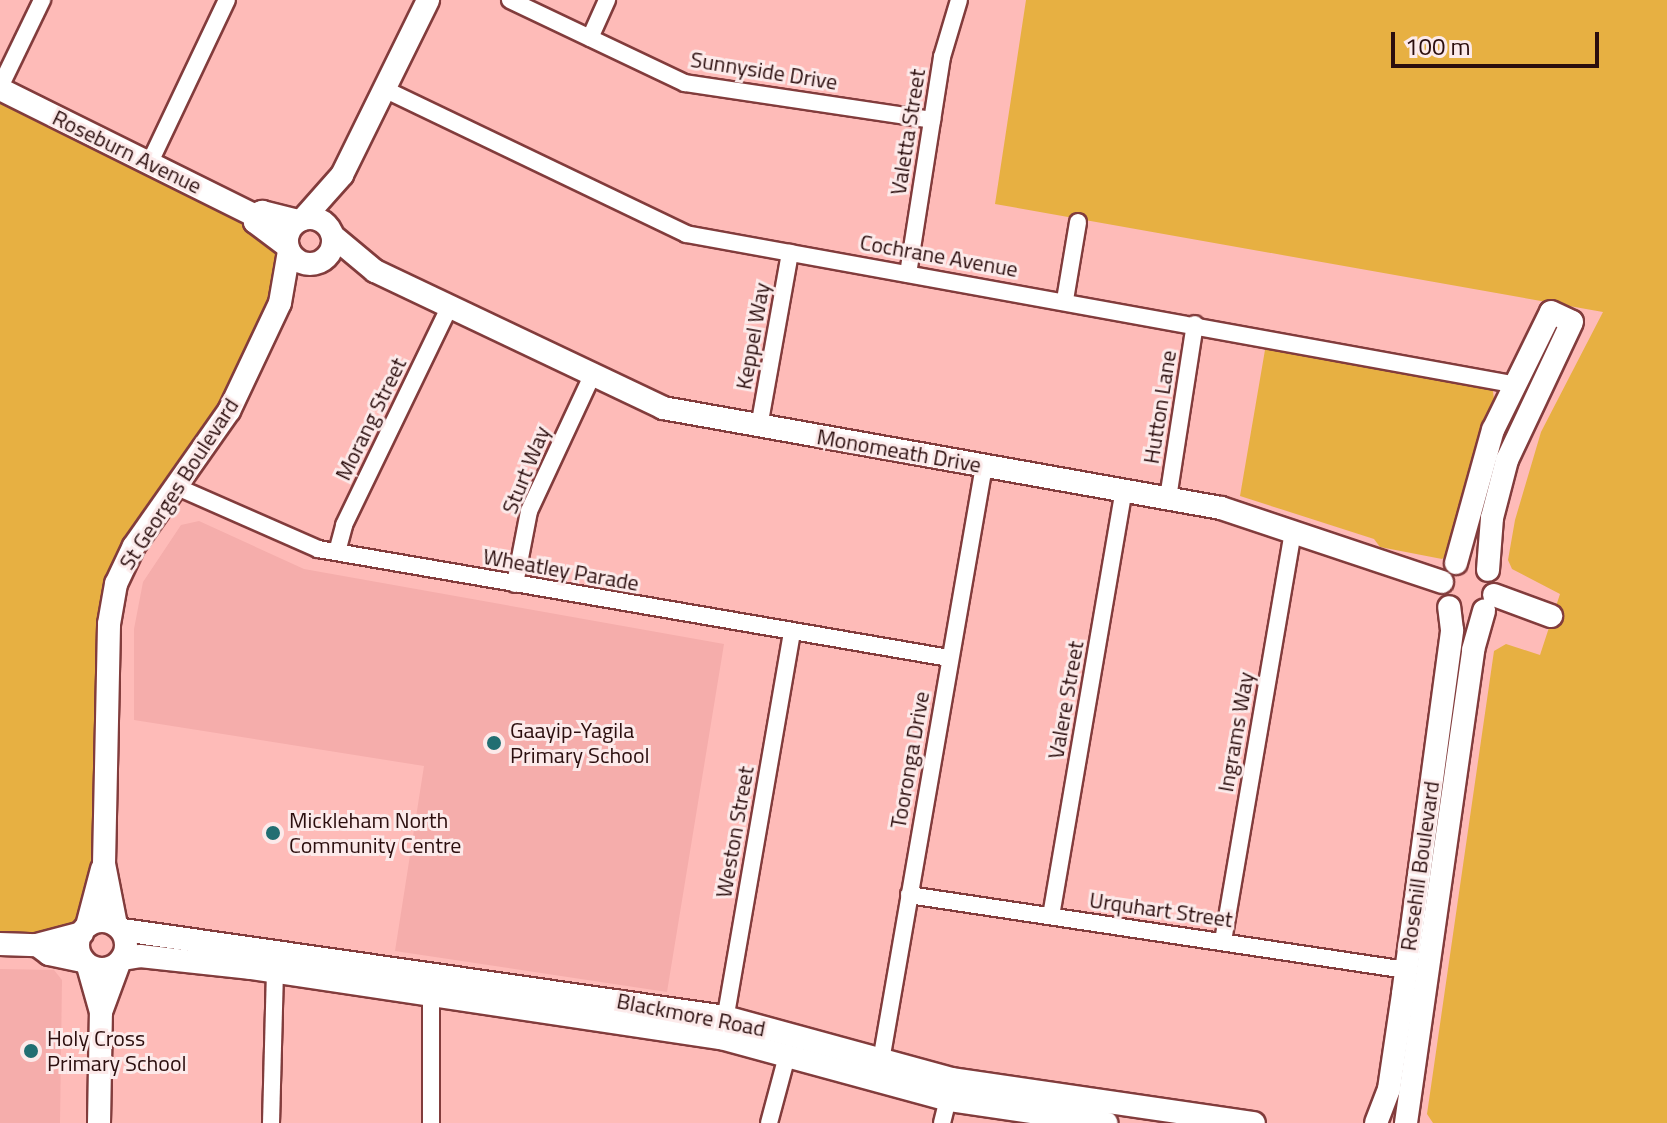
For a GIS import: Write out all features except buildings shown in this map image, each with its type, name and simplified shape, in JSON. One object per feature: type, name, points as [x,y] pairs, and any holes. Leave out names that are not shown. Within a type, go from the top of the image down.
[{"type":"street","points":[[0,88],[42,0]]},
{"type":"street","points":[[150,162],[227,0]]},
{"type":"street","points":[[342,175],[301,220],[288,248],[300,262],[318,263],[332,251],[342,175],[428,0]]},
{"type":"street","name":"Sunnyside Drive","points":[[510,0],[685,83],[932,120]]},
{"type":"street","points":[[590,38],[607,0]]},
{"type":"street","name":"Valetta Street","points":[[908,274],[942,57],[959,0]]},
{"type":"street","name":"Roseburn Avenue","points":[[0,88],[254,215],[262,212],[301,220]]},
{"type":"street","name":"Cochrane Avenue","points":[[384,89],[678,231],[1512,384]]},
{"type":"street","name":"Roseburn Avenue","points":[[254,215],[255,222],[288,248]]},
{"type":"street","points":[[301,220],[319,219],[332,233]]},
{"type":"street","points":[[1065,300],[1078,222]]},
{"type":"street","name":"Monomeath Drive","points":[[332,233],[375,271],[663,408],[1235,511],[1442,582]]},
{"type":"street","name":"St Georges Boulevard","points":[[85,964],[84,930],[104,864],[111,606],[122,569],[229,411],[280,303],[288,248]]},
{"type":"street","name":"Keppel Way","points":[[759,427],[790,253]]},
{"type":"street","name":"Monomeath Drive","points":[[318,263],[375,271]]},
{"type":"street","name":"St Georges Boulevard","points":[[280,303],[318,263]]},
{"type":"street","name":"Morang Street","points":[[337,552],[344,525],[450,306]]},
{"type":"street","points":[[1489,603],[1492,518],[1507,460],[1572,322],[1551,312],[1512,384],[1493,430],[1456,563],[1442,582],[1449,607],[1462,613],[1489,603],[1551,616]]},
{"type":"street","name":"Hutton Lane","points":[[1168,498],[1195,324]]},
{"type":"street","name":"Sturt Way","points":[[515,584],[529,511],[592,376]]},
{"type":"street","name":"Tooronga Drive","points":[[881,1061],[984,466]]},
{"type":"street","name":"Wheatley Parade","points":[[177,487],[305,546],[792,634],[949,658]]},
{"type":"street","name":"Valere Street","points":[[1051,916],[1124,491]]},
{"type":"street","name":"Ingrams Way","points":[[1223,941],[1293,531]]},
{"type":"street","points":[[1456,563],[1473,562],[1488,570]]},
{"type":"street","name":"Rosehill Boulevard","points":[[1406,1123],[1473,650],[1489,603]]},
{"type":"street","name":"Rosehill Boulevard","points":[[1376,1123],[1389,1089],[1406,970],[1452,630],[1449,607]]},
{"type":"street","name":"Weston Street","points":[[723,1027],[792,634]]},
{"type":"street","name":"St Georges Boulevard","points":[[104,864],[120,928],[120,963]]},
{"type":"street","name":"Urquhart Street","points":[[909,895],[1406,970]]},
{"type":"street","name":"Blackmore Road","points":[[84,930],[100,921],[120,928],[723,1027],[881,1061],[950,1089],[1254,1123]]},
{"type":"street","points":[[0,944],[37,945],[84,930]]},
{"type":"street","points":[[37,945],[49,954],[85,964],[101,1012],[99,1123]]},
{"type":"street","name":"Blackmore Road","points":[[85,964],[120,963],[140,956],[275,972],[431,996],[723,1027],[787,1056],[1097,1122]]},
{"type":"street","points":[[101,1012],[120,963]]},
{"type":"street","points":[[271,1123],[275,972]]},
{"type":"street","points":[[431,996],[431,1123]]},
{"type":"street","points":[[769,1123],[787,1056]]},
{"type":"street","points":[[942,1123],[950,1089]]},
{"type":"shaded area","points":[[1026,0],[1667,0],[1667,1123],[1433,1123],[1427,1114],[1494,651],[1506,644],[1540,655],[1560,594],[1512,569],[1508,560],[1515,520],[1541,432],[1603,312],[995,204]]},
{"type":"shaded area","points":[[0,89],[150,162],[289,251],[229,411],[122,569],[104,864],[87,926],[0,944]]},
{"type":"shaded area","points":[[1266,344],[1486,385],[1493,391],[1495,408],[1486,414],[1462,495],[1467,504],[1450,552],[1442,559],[1380,547],[1374,539],[1240,496]]},
{"type":"shaded area","name":"Gaayip-Yagila Primary School","points":[[199,521],[304,569],[724,644],[667,992],[395,951],[424,766],[134,720],[134,629],[143,582],[181,525]]},
{"type":"shaded area","name":"Holy Cross Primary School","points":[[0,969],[54,970],[62,980],[60,1123],[0,1123]]},
{"type":"place","name":"Gaayip-Yagila Primary School","points":[[494,743]]},
{"type":"place","name":"Mickleham North Community Centre","points":[[273,833]]},
{"type":"place","name":"Holy Cross Primary School","points":[[31,1051]]}]
